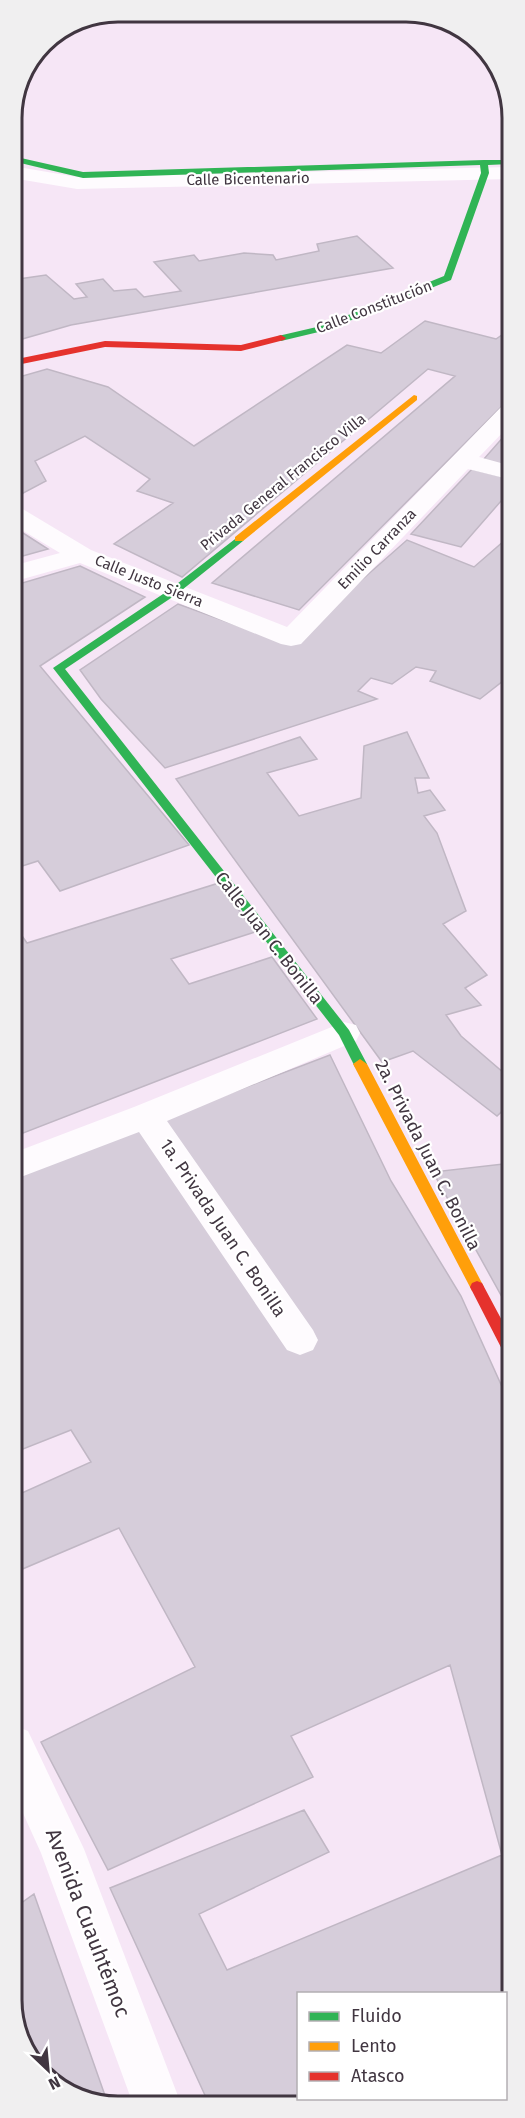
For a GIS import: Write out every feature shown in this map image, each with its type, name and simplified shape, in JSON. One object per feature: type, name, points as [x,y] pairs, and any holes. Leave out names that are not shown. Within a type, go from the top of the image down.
[{"type":"street","name":"Calle Bicentenario","points":[[23,161],[83,175],[485,168]]},
{"type":"street","points":[[485,168],[502,164]]},
{"type":"street","name":"Calle Bicentenario","points":[[23,174],[77,183],[485,168]]},
{"type":"street","points":[[485,168],[502,171]]},
{"type":"street","name":"Calle Constitución","points":[[23,361],[105,344],[240,348],[324,328],[448,278],[485,168]]},
{"type":"street","name":"Privada General Francisco Villa","points":[[173,592],[414,398]]},
{"type":"street","name":"Emilio Carranza","points":[[291,638],[502,419]]},
{"type":"street","points":[[462,460],[502,470]]},
{"type":"street","name":"Calle Justo Sierra","points":[[23,519],[82,555],[291,638]]},
{"type":"street","points":[[23,571],[82,555]]},
{"type":"street","name":"Calle Juan C. Bonilla","points":[[173,592],[59,668],[344,1034]]},
{"type":"street","points":[[22,1163],[146,1116],[344,1034]]},
{"type":"street","name":"2a. Privada Juan C. Bonilla","points":[[344,1034],[502,1336]]},
{"type":"street","name":"1a. Privada Juan C. Bonilla","points":[[146,1116],[300,1340]]},
{"type":"street","name":"Avenida Cuauhtémoc","points":[[22,1764],[62,1849],[154,2096]]},
{"type":"building","points":[[357,236],[393,268],[71,325],[23,339],[23,278],[46,275],[74,299],[87,297],[76,284],[103,279],[114,291],[136,289],[144,297],[181,291],[154,262],[194,255],[199,261],[244,253],[273,255],[276,260],[319,251],[317,244]]},
{"type":"building","points":[[425,321],[496,339],[502,335],[502,406],[299,610],[212,583],[455,376],[428,369],[182,577],[114,544],[173,503],[137,491],[150,479],[85,436],[35,461],[46,481],[23,493],[23,376],[47,369],[108,387],[194,446],[347,345],[381,353]]},
{"type":"building","points":[[502,438],[502,465],[483,460]]},
{"type":"building","points":[[472,469],[502,476],[502,501],[461,547],[411,534]]},
{"type":"building","points":[[23,533],[48,549],[23,556]]},
{"type":"building","points":[[407,540],[474,567],[502,543],[502,682],[480,699],[430,681],[436,671],[416,667],[392,684],[371,678],[358,691],[377,699],[165,768],[101,699],[80,670],[178,604],[289,644]]},
{"type":"building","points":[[80,566],[145,597],[40,666],[189,845],[60,891],[38,861],[23,866],[23,583]]},
{"type":"building","points":[[407,732],[429,778],[415,778],[418,793],[430,790],[445,810],[424,816],[437,833],[466,911],[443,924],[487,975],[465,988],[481,1005],[446,1015],[461,1036],[502,1071],[502,1111],[497,1116],[413,1051],[382,1062],[176,779],[300,737],[317,759],[267,773],[299,816],[361,798],[364,746]]},
{"type":"building","points":[[219,883],[255,932],[171,959],[189,984],[272,957],[317,1019],[22,1133],[23,937],[27,943]]},
{"type":"building","points":[[330,1055],[391,1181],[461,1296],[502,1387],[502,1855],[450,1665],[291,1736],[313,1777],[108,1870],[41,1742],[195,1667],[119,1528],[22,1569],[22,1493],[91,1462],[71,1430],[22,1449],[22,1172]]},
{"type":"building","points":[[502,1164],[502,1297],[433,1172]]},
{"type":"building","points":[[304,1810],[329,1852],[199,1914],[227,1970],[502,1855],[502,1992],[297,1992],[297,2096],[205,2096],[110,1888]]},
{"type":"building","points":[[34,1894],[105,2095],[70,2083],[46,2063],[35,2048],[23,2012],[22,1903]]},
{"type":"traffic: fast","points":[[23,161],[83,175],[502,162]]},
{"type":"traffic: fast","points":[[281,338],[324,328],[448,278],[485,173],[484,162]]},
{"type":"traffic: fast","points":[[239,539],[173,592],[59,668],[344,1033],[360,1064]]},
{"type":"traffic: slow","points":[[239,539],[414,398]]},
{"type":"traffic: slow","points":[[360,1064],[477,1287]]},
{"type":"traffic: jam","points":[[23,361],[105,344],[241,348],[281,338]]},
{"type":"traffic: jam","points":[[477,1287],[502,1336]]}]
